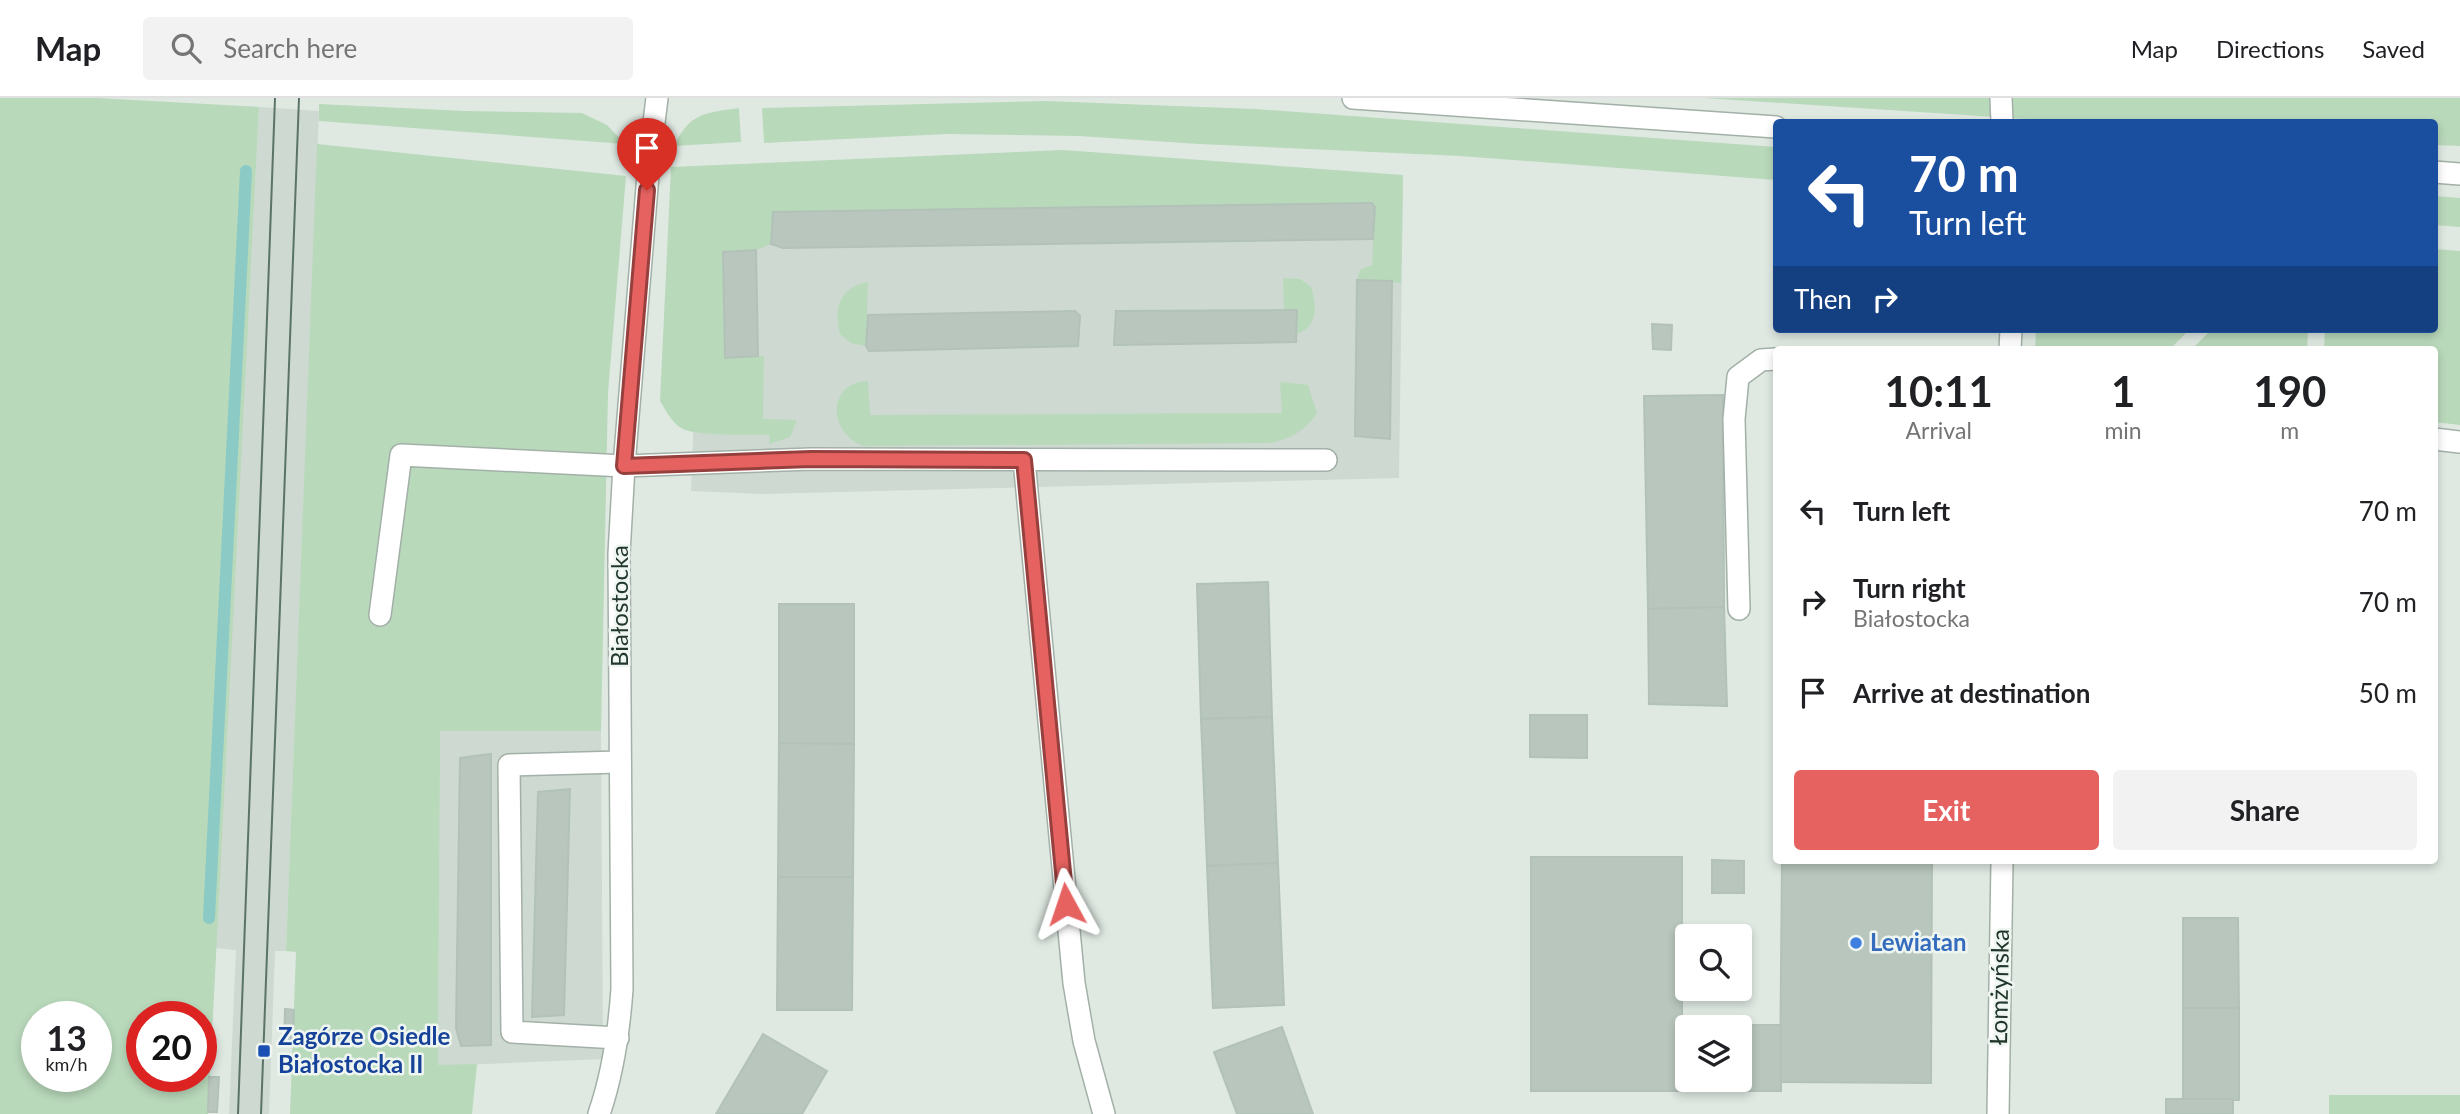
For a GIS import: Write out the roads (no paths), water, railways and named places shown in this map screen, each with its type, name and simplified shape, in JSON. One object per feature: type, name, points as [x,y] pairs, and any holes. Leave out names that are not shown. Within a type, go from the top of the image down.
[{"type":"street","name":"Białostocka","points":[[600,1114],[618,1038],[622,989],[619,554],[649,163],[657,98]]},
{"type":"street","points":[[1353,98],[1773,127]]},
{"type":"street","points":[[2001,98],[2002,119]]},
{"type":"street","points":[[2438,172],[2460,174]]},
{"type":"street","points":[[1739,609],[1734,419],[1738,376],[1761,360],[1773,359]]},
{"type":"street","points":[[2438,439],[2460,442]]},
{"type":"street","points":[[380,615],[401,455],[624,466],[811,459],[1326,460]]},
{"type":"street","points":[[1024,460],[1074,982],[1084,1041],[1104,1114]]},
{"type":"street","points":[[618,1038],[512,1032],[509,765],[620,762]]},
{"type":"street","name":"Łomżyńska","points":[[1998,1114],[2002,864]]},
{"type":"waterway","points":[[209,918],[246,171]]},
{"type":"tram line","points":[[238,1114],[275,98]]},
{"type":"tram line","points":[[261,1114],[299,98]]},
{"type":"place","name":"Lewiatan","points":[[1856,943]]},
{"type":"place","name":"Zagórze Osiedle Białostocka II","points":[[264,1051]]}]
